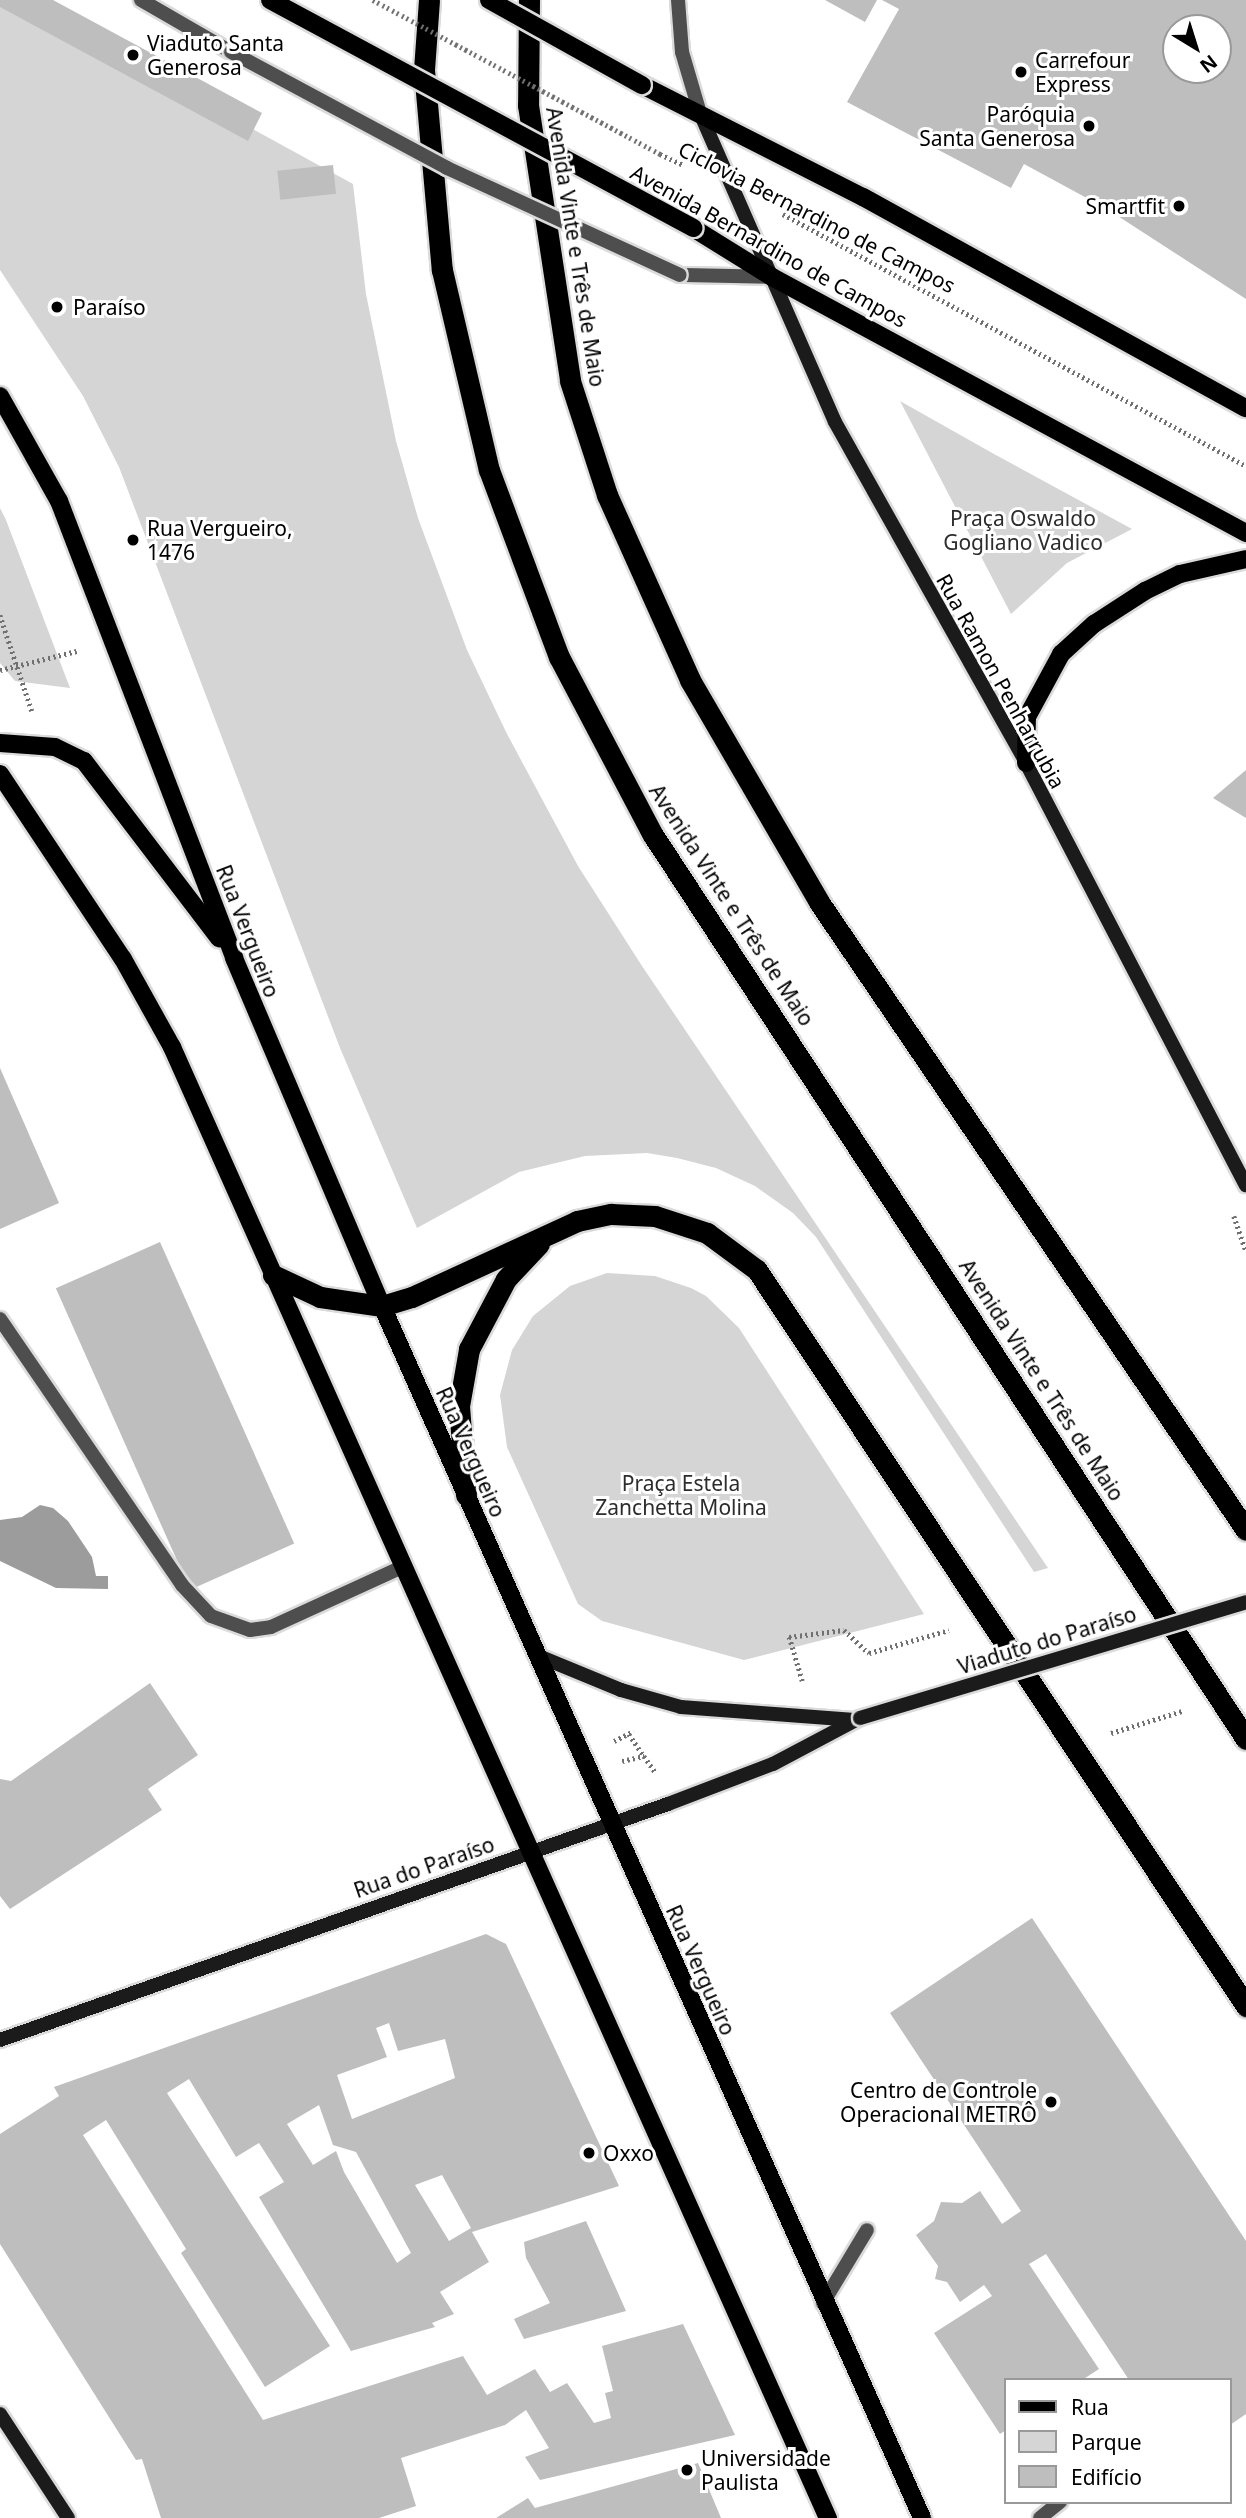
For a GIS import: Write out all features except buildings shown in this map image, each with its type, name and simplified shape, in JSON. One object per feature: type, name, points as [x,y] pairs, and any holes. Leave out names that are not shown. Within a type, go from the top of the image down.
[{"type":"highway","name":"Avenida Vinte e Três de Maio","points":[[429,0],[424,70],[442,270],[489,470],[559,657],[653,835],[1246,1739]]},
{"type":"highway","name":"Avenida Vinte e Três de Maio","points":[[529,0],[528,105],[570,381],[607,495],[690,680],[819,902],[1246,1530]]},
{"type":"highway","points":[[273,1275],[320,1297],[382,1306],[412,1297],[547,1235],[611,1214],[654,1216],[707,1233],[757,1270],[1075,1744],[1246,2006]]},
{"type":"highway","points":[[466,1495],[459,1406],[469,1349],[506,1279],[547,1235]]},
{"type":"main road","name":"Avenida Bernardino de Campos","points":[[270,0],[693,228],[772,277],[1246,533]]},
{"type":"main road","points":[[489,0],[642,85],[863,197],[1246,408]]},
{"type":"main road","name":"Rua Ramon Penharrubia","points":[[700,113],[729,186],[863,478],[1026,763],[1246,1185]]},
{"type":"main road","name":"Rua Vergueiro","points":[[0,396],[58,501],[233,958],[382,1306],[823,2303],[922,2518]]},
{"type":"main road","points":[[1026,763],[1027,716],[1060,654],[1094,624],[1145,591],[1180,573],[1246,559]]},
{"type":"main road","points":[[0,743],[55,747],[84,761],[233,958]]},
{"type":"main road","points":[[0,774],[124,959],[172,1046],[529,1853],[828,2518]]},
{"type":"main road","name":"Viaduto do Paraíso","points":[[857,1719],[1246,1602]]},
{"type":"main road","points":[[536,1655],[621,1690],[681,1707],[728,1713],[812,1714],[857,1719]]},
{"type":"main road","name":"Rua do Paraíso","points":[[0,2040],[613,1824],[773,1764],[857,1719]]},
{"type":"main road","points":[[0,2414],[68,2518]]},
{"type":"street","points":[[141,0],[447,168],[680,275],[772,277]]},
{"type":"street","points":[[678,0],[681,52],[700,113]]},
{"type":"street","points":[[0,1319],[182,1585],[211,1616],[250,1630],[271,1627],[402,1567]]},
{"type":"street","points":[[823,2303],[867,2230]]},
{"type":"street","points":[[1040,2518],[1058,2504]]},
{"type":"path","name":"Ciclovia Bernardino de Campos","points":[[373,0],[660,154],[729,186],[1246,466]]},
{"type":"path","points":[[0,615],[29,703]]},
{"type":"path","points":[[0,670],[77,651]]},
{"type":"path","points":[[812,1714],[789,1637],[844,1630],[869,1653],[949,1630]]},
{"type":"path","points":[[1075,1744],[1220,1699]]},
{"type":"path","points":[[612,1741],[629,1734],[642,1723]]},
{"type":"path","points":[[621,1724],[655,1772]]},
{"type":"path","points":[[621,1761],[644,1756]]},
{"type":"green space","points":[[0,0],[180,89],[353,184],[366,294],[396,441],[418,518],[467,650],[507,734],[578,866],[642,966],[1048,1568],[1034,1572],[816,1237],[793,1213],[755,1186],[716,1168],[677,1158],[647,1153],[585,1156],[519,1172],[417,1228],[340,1048],[119,467],[83,396],[0,270]]},
{"type":"green space","name":"Praça Oswaldo Gogliano Vadico","points":[[900,401],[1132,529],[1067,563],[1011,614]]},
{"type":"green space","points":[[0,508],[70,688],[15,681],[0,663]]},
{"type":"green space","name":"Praça Estela Zanchetta Molina","points":[[607,1273],[655,1276],[691,1288],[706,1296],[739,1328],[924,1614],[744,1660],[602,1621],[578,1604],[507,1447],[500,1395],[512,1350],[533,1316],[570,1286]]},
{"type":"shaded area","points":[[40,1505],[53,1508],[68,1521],[92,1557],[96,1576],[108,1576],[108,1589],[56,1588],[0,1561],[0,1520],[22,1517]]},
{"type":"place","name":"Viaduto Santa Generosa","points":[[133,55]]},
{"type":"place","name":"Carrefour Express","points":[[1021,72]]},
{"type":"place","name":"Paróquia Santa Generosa","points":[[1089,126]]},
{"type":"place","name":"Smartfit","points":[[1179,206]]},
{"type":"place","name":"Paraíso","points":[[57,307]]},
{"type":"place","name":"Rua Vergueiro, 1476","points":[[133,540]]},
{"type":"place","name":"Centro de Controle Operacional METRÔ","points":[[1051,2102]]},
{"type":"place","name":"Oxxo","points":[[589,2153]]},
{"type":"place","name":"Universidade Paulista","points":[[687,2470]]}]
